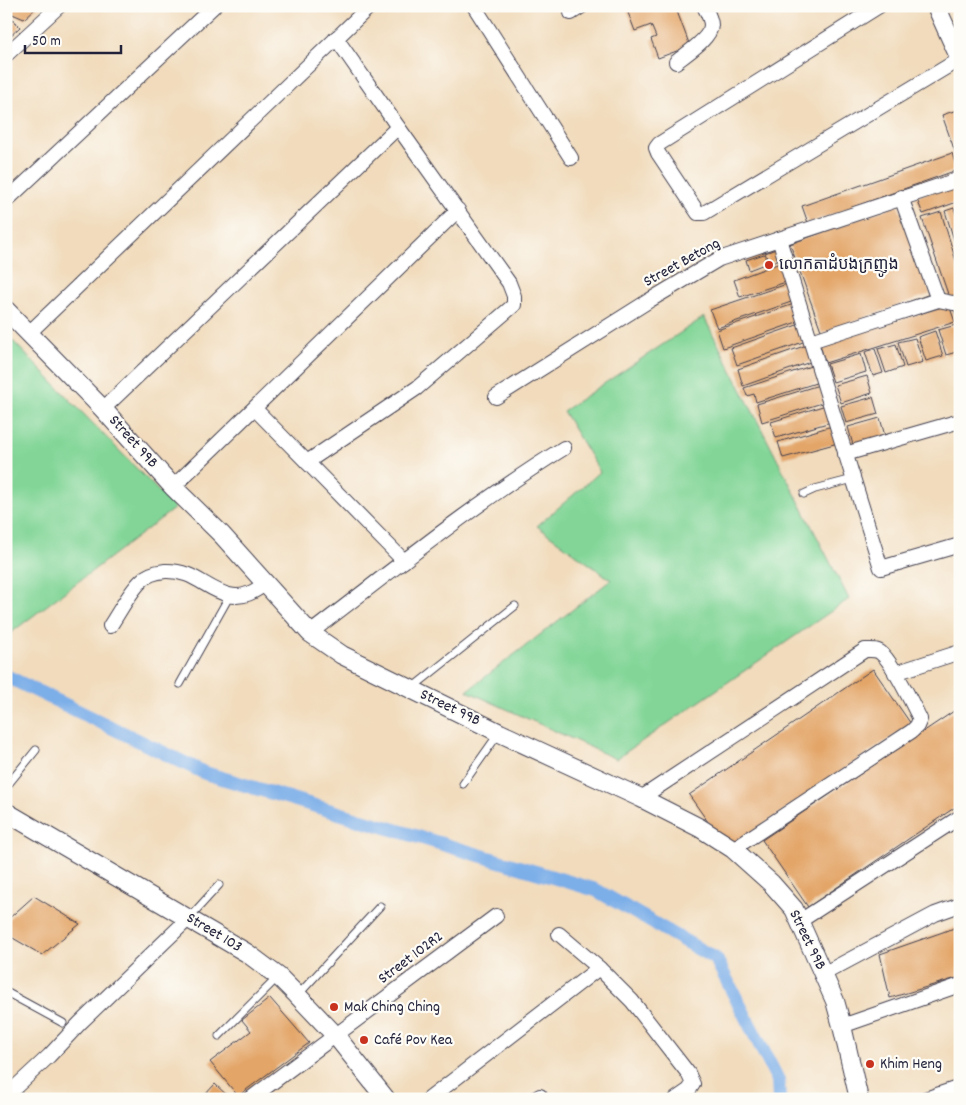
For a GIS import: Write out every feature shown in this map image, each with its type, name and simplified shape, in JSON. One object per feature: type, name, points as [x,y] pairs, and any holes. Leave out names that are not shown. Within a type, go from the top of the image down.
[{"type":"street","points":[[6,54],[59,6]]},
{"type":"street","points":[[6,201],[214,6]]},
{"type":"street","points":[[29,333],[370,6]]},
{"type":"street","points":[[474,6],[571,158]]},
{"type":"street","points":[[676,62],[710,33],[711,24],[704,6]]},
{"type":"street","points":[[879,6],[659,144],[656,148],[698,213],[704,213],[960,59],[936,6]]},
{"type":"street","points":[[307,462],[417,388],[514,305],[514,296],[509,283],[336,38]]},
{"type":"street","points":[[103,409],[398,127]]},
{"type":"street","name":"Street Betong","points":[[496,397],[719,259],[901,197],[960,179]]},
{"type":"street","points":[[901,197],[938,300]]},
{"type":"street","points":[[173,487],[458,210]]},
{"type":"street","points":[[779,239],[880,568],[960,545]]},
{"type":"street","points":[[811,341],[938,300],[953,303],[960,302]]},
{"type":"street","name":"Street 99B","points":[[6,310],[103,409],[173,487],[222,535],[310,633],[342,655],[700,828],[733,849],[771,883],[794,909],[835,1001],[859,1099]]},
{"type":"street","points":[[255,409],[404,561]]},
{"type":"street","points":[[845,454],[960,421]]},
{"type":"street","points":[[310,633],[404,561],[530,469],[564,448]]},
{"type":"street","points":[[110,626],[141,581],[151,574],[158,572],[173,571],[187,573],[230,595],[248,594],[265,584]]},
{"type":"street","points":[[641,798],[865,650],[875,650],[882,653],[920,719],[917,726],[733,849]]},
{"type":"street","points":[[895,673],[960,652]]},
{"type":"street","name":"Street 103","points":[[8,815],[189,918],[247,953],[279,977],[336,1036],[386,1099]]},
{"type":"street","points":[[800,921],[960,817]]},
{"type":"street","points":[[823,974],[935,914],[960,905]]},
{"type":"street","name":"Street 102R2","points":[[250,1099],[496,916]]},
{"type":"street","points":[[6,1096],[189,918]]},
{"type":"street","points":[[559,934],[599,968],[632,1001],[688,1074],[693,1084],[689,1090],[676,1099]]},
{"type":"street","points":[[429,1099],[599,968]]},
{"type":"street","points":[[842,1026],[960,985]]},
{"type":"street","points":[[925,1099],[960,1087]]},
{"type":"lane","points":[[804,494],[815,488],[853,479]]},
{"type":"lane","points":[[180,684],[230,595]]},
{"type":"lane","points":[[411,689],[515,606]]},
{"type":"lane","points":[[463,784],[500,733]]},
{"type":"lane","points":[[6,788],[36,750]]},
{"type":"lane","points":[[189,918],[219,885]]},
{"type":"lane","points":[[297,995],[380,906]]},
{"type":"lane","points":[[219,1036],[279,977]]},
{"type":"lane","points":[[6,992],[63,1023]]},
{"type":"green space","points":[[704,317],[849,599],[616,759],[467,691],[611,580],[537,526],[600,472],[563,411]]},
{"type":"green space","points":[[6,334],[175,508],[8,635],[6,634]]},
{"type":"building","points":[[6,6],[38,6],[24,19],[10,13],[6,10]]},
{"type":"building","points":[[637,6],[675,6],[690,46],[658,58],[651,39],[656,37],[651,25],[635,31],[627,10]]},
{"type":"building","points":[[6,12],[20,27],[6,40]]},
{"type":"building","points":[[960,109],[960,163],[959,163],[942,115]]},
{"type":"building","points":[[952,153],[957,170],[808,223],[802,206]]},
{"type":"building","points":[[960,182],[960,201],[923,214],[916,197]]},
{"type":"building","points":[[898,205],[930,294],[822,333],[790,244]]},
{"type":"building","points":[[954,208],[960,226],[959,256],[945,211]]},
{"type":"building","points":[[941,212],[960,274],[960,297],[950,300],[922,218]]},
{"type":"building","points":[[776,249],[780,259],[769,263],[765,253]]},
{"type":"building","points":[[764,254],[767,263],[749,270],[746,260]]},
{"type":"building","points":[[780,263],[786,282],[740,297],[734,280]]},
{"type":"building","points":[[787,284],[794,301],[717,328],[710,310]]},
{"type":"building","points":[[794,304],[800,321],[723,348],[717,330]]},
{"type":"building","points":[[949,305],[955,322],[825,363],[820,344]]},
{"type":"building","points":[[960,307],[960,326],[959,326],[954,309]]},
{"type":"building","points":[[800,324],[806,341],[737,365],[731,348]]},
{"type":"building","points":[[956,325],[960,338],[960,351],[946,355],[938,330]]},
{"type":"building","points":[[935,331],[943,356],[926,361],[918,337]]},
{"type":"building","points":[[915,338],[923,362],[906,367],[898,342]]},
{"type":"building","points":[[896,344],[903,367],[886,373],[878,349]]},
{"type":"building","points":[[807,345],[813,361],[743,386],[738,369]]},
{"type":"building","points":[[875,349],[883,373],[873,376],[865,352]]},
{"type":"building","points":[[861,354],[866,372],[833,382],[827,364]]},
{"type":"building","points":[[814,365],[819,382],[756,402],[754,394],[747,396],[744,388]]},
{"type":"building","points":[[867,376],[872,393],[841,403],[835,385]]},
{"type":"building","points":[[819,385],[825,402],[762,422],[757,404]]},
{"type":"building","points":[[873,397],[878,414],[846,423],[841,406]]},
{"type":"building","points":[[826,405],[831,422],[776,438],[771,422]]},
{"type":"building","points":[[880,418],[885,436],[853,445],[848,427]]},
{"type":"building","points":[[832,426],[838,443],[783,458],[778,442]]},
{"type":"building","points":[[873,669],[911,724],[727,849],[689,795]]},
{"type":"building","points":[[960,707],[960,804],[808,907],[762,840]]},
{"type":"building","points":[[34,896],[80,924],[42,955],[6,934],[6,921]]},
{"type":"building","points":[[960,926],[960,977],[890,998],[880,954]]},
{"type":"building","points":[[270,998],[309,1043],[238,1096],[210,1062],[251,1031],[242,1020]]},
{"type":"building","points":[[215,1084],[231,1099],[197,1099],[201,1095],[203,1097]]},
{"type":"waterway","points":[[6,676],[205,773],[596,890],[716,959],[778,1080],[779,1099]]},
{"type":"place","name":"លោកតាដំបងក្រញូង","points":[[769,265]]},
{"type":"place","name":"Mak Ching Ching","points":[[334,1007]]},
{"type":"place","name":"Café Pov Kea","points":[[364,1040]]},
{"type":"place","name":"Khim Heng","points":[[870,1064]]}]
